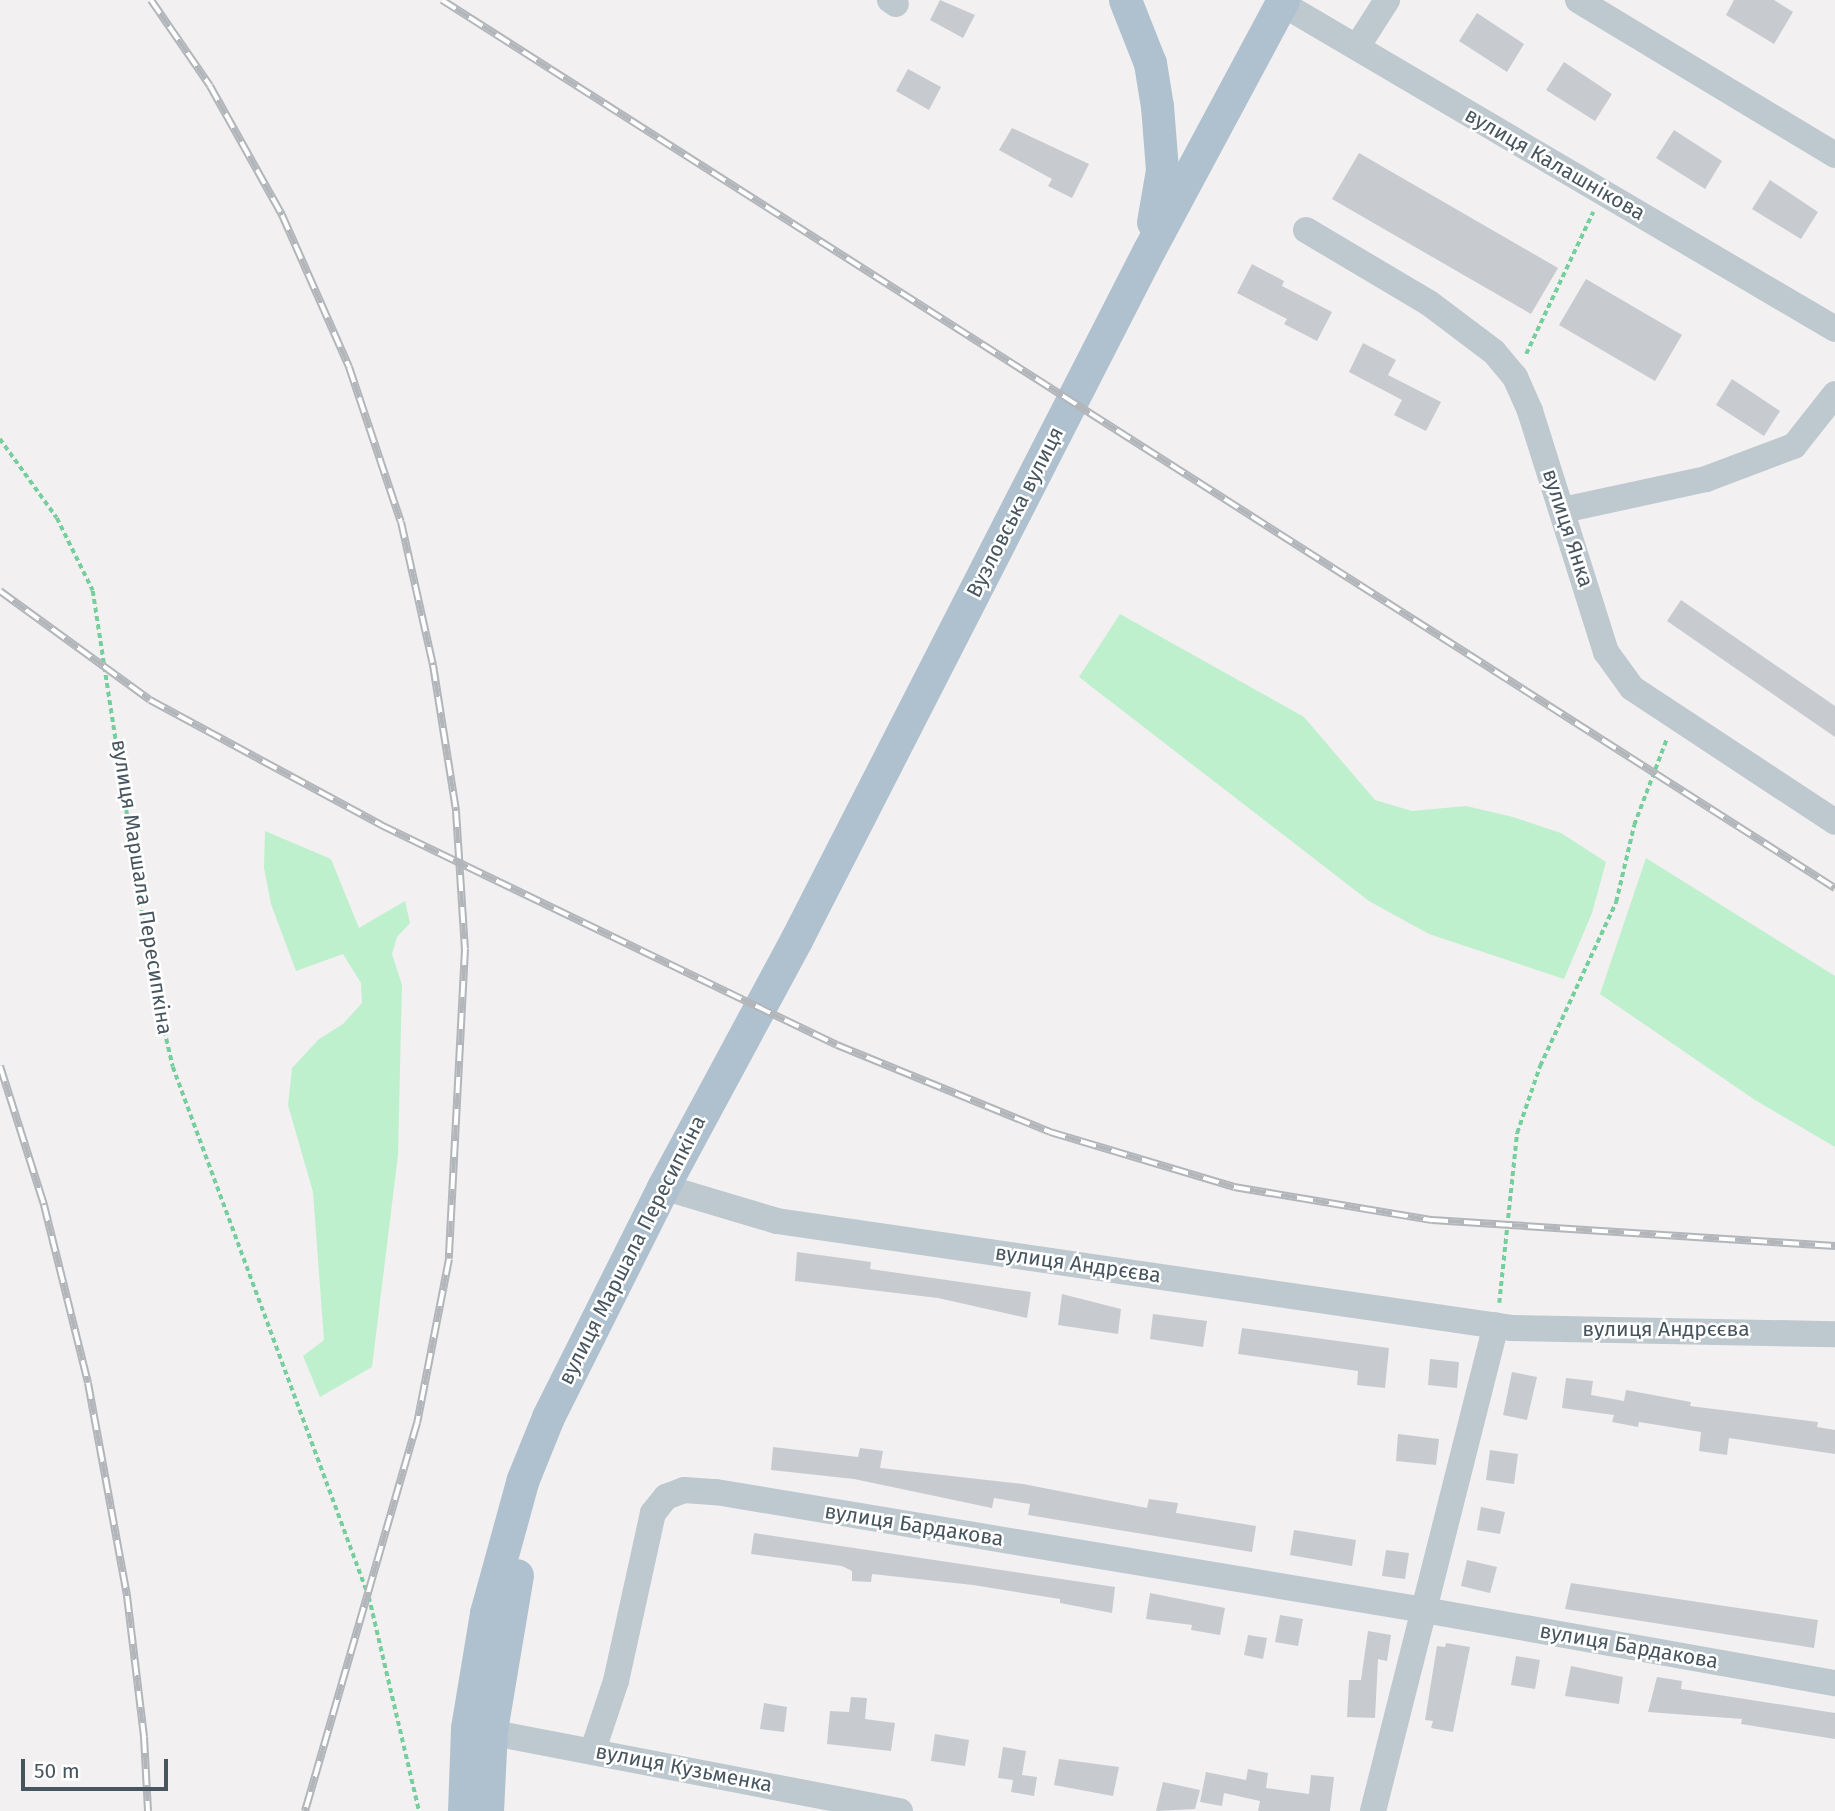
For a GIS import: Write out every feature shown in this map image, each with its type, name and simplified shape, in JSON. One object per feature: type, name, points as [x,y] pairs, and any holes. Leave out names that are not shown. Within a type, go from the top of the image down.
[{"type":"main road","points":[[1125,0],[1150,63],[1157,106],[1162,170],[1149,250]]},
{"type":"main road","name":"Вузловська вулиця","points":[[747,1024],[796,940],[1279,1]]},
{"type":"main road","name":"вулиця Маршала Пересипкіна","points":[[464,1811],[479,1729],[486,1613],[523,1479],[548,1416],[747,1024]]},
{"type":"main road","name":"вулиця Маршала Пересипкіна","points":[[479,1729],[487,1811]]},
{"type":"street","points":[[1357,47],[1387,0]]},
{"type":"street","points":[[1578,0],[1835,155]]},
{"type":"street","name":"вулиця Калашнікова","points":[[1279,1],[1835,328]]},
{"type":"street","name":"вулиця Янка","points":[[1306,230],[1429,303],[1494,352],[1515,377],[1563,510],[1606,652],[1632,688],[1675,720],[1835,822]]},
{"type":"street","points":[[1563,510],[1706,479],[1794,446],[1835,394]]},
{"type":"street","name":"вулиця Андрєєва","points":[[663,1187],[778,1220],[1496,1325],[1835,1334]]},
{"type":"street","points":[[1373,1811],[1496,1325]]},
{"type":"street","name":"вулиця Бардакова","points":[[593,1750],[616,1681],[653,1513],[666,1497],[684,1490],[716,1492],[1424,1610],[1835,1683]]},
{"type":"street","name":"вулиця Кузьменка","points":[[479,1729],[900,1811]]},
{"type":"path","points":[[1515,377],[1603,191]]},
{"type":"path","name":"вулиця Маршала Пересипкіна","points":[[0,439],[57,518],[93,591],[162,1024],[173,1067],[369,1597],[419,1811]]},
{"type":"path","points":[[1496,1325],[1517,1133],[1540,1066],[1616,902],[1634,825],[1675,720]]},
{"type":"green space","points":[[1120,614],[1304,717],[1375,800],[1412,811],[1466,806],[1513,817],[1561,833],[1606,862],[1592,913],[1564,979],[1429,934],[1369,901],[1079,677]]},
{"type":"green space","points":[[265,831],[331,859],[359,928],[405,901],[410,923],[397,937],[392,954],[402,985],[398,1155],[372,1367],[320,1397],[303,1356],[324,1340],[313,1192],[288,1105],[292,1068],[319,1039],[343,1024],[362,1003],[361,983],[343,954],[296,971],[271,904],[264,868]]},
{"type":"green space","points":[[1646,858],[1835,976],[1835,1147],[1755,1100],[1600,994]]},
{"type":"building","points":[[940,0],[975,15],[963,38],[930,20]]},
{"type":"building","points":[[1734,0],[1774,0],[1793,12],[1774,44],[1726,15]]},
{"type":"building","points":[[1477,13],[1524,44],[1507,72],[1459,41]]},
{"type":"building","points":[[1564,62],[1612,94],[1595,121],[1546,90]]},
{"type":"building","points":[[908,69],[941,87],[929,110],[896,91]]},
{"type":"building","points":[[1012,128],[1089,164],[1072,198],[1048,186],[1052,179],[999,150]]},
{"type":"building","points":[[1674,130],[1722,161],[1705,189],[1656,158]]},
{"type":"building","points":[[1359,153],[1558,268],[1531,314],[1332,199]]},
{"type":"building","points":[[1770,180],[1818,212],[1801,239],[1752,209]]},
{"type":"building","points":[[1252,264],[1284,281],[1282,286],[1332,312],[1317,341],[1284,324],[1287,319],[1237,293]]},
{"type":"building","points":[[1586,279],[1682,335],[1655,381],[1559,325]]},
{"type":"building","points":[[1363,343],[1396,360],[1388,375],[1441,402],[1426,431],[1394,415],[1402,400],[1349,372]]},
{"type":"building","points":[[1732,379],[1780,411],[1764,436],[1716,405]]},
{"type":"building","points":[[1681,600],[1835,706],[1835,737],[1667,621]]},
{"type":"building","points":[[797,1252],[871,1262],[870,1269],[1031,1292],[1027,1318],[938,1298],[795,1281]]},
{"type":"building","points":[[1062,1294],[1121,1309],[1118,1334],[1058,1325]]},
{"type":"building","points":[[1153,1314],[1207,1321],[1203,1347],[1150,1339]]},
{"type":"building","points":[[1242,1328],[1389,1348],[1385,1388],[1357,1385],[1358,1371],[1238,1354]]},
{"type":"building","points":[[1430,1359],[1459,1362],[1457,1388],[1428,1385]]},
{"type":"building","points":[[1512,1372],[1537,1377],[1527,1420],[1503,1415]]},
{"type":"building","points":[[1566,1378],[1593,1381],[1591,1395],[1624,1401],[1626,1390],[1691,1402],[1690,1406],[1818,1422],[1817,1427],[1835,1430],[1835,1454],[1729,1438],[1727,1455],[1699,1451],[1701,1432],[1639,1422],[1638,1427],[1612,1422],[1614,1415],[1562,1408]]},
{"type":"building","points":[[1398,1434],[1439,1439],[1436,1465],[1396,1461]]},
{"type":"building","points":[[773,1447],[858,1457],[860,1448],[883,1451],[880,1468],[1023,1484],[1147,1508],[1149,1499],[1178,1503],[1176,1513],[1256,1526],[1252,1552],[1028,1515],[1030,1504],[994,1498],[992,1508],[854,1479],[771,1470]]},
{"type":"building","points":[[1490,1450],[1518,1454],[1514,1484],[1486,1480]]},
{"type":"building","points":[[1481,1507],[1505,1512],[1500,1534],[1477,1530]]},
{"type":"building","points":[[1294,1530],[1356,1540],[1352,1566],[1290,1555]]},
{"type":"building","points":[[754,1533],[1115,1587],[1112,1613],[1060,1603],[1060,1599],[973,1585],[872,1574],[871,1582],[852,1581],[852,1571],[842,1566],[751,1554]]},
{"type":"building","points":[[1386,1550],[1409,1553],[1405,1579],[1382,1576]]},
{"type":"building","points":[[1467,1560],[1497,1567],[1490,1593],[1461,1586]]},
{"type":"building","points":[[1571,1583],[1818,1620],[1814,1648],[1565,1609]]},
{"type":"building","points":[[1150,1593],[1225,1608],[1220,1635],[1191,1630],[1192,1625],[1146,1619]]},
{"type":"building","points":[[1280,1615],[1303,1619],[1298,1646],[1275,1642]]},
{"type":"building","points":[[1368,1631],[1391,1635],[1387,1661],[1378,1659],[1375,1718],[1347,1717],[1349,1680],[1361,1680]]},
{"type":"building","points":[[1248,1635],[1267,1638],[1263,1659],[1244,1655]]},
{"type":"building","points":[[1446,1643],[1470,1647],[1453,1732],[1431,1728],[1433,1721],[1425,1720],[1437,1646],[1445,1647]]},
{"type":"building","points":[[1516,1656],[1540,1660],[1535,1689],[1511,1685]]},
{"type":"building","points":[[1571,1666],[1623,1677],[1619,1704],[1565,1696]]},
{"type":"building","points":[[1657,1677],[1682,1681],[1681,1689],[1835,1713],[1835,1739],[1741,1724],[1742,1719],[1648,1712]]},
{"type":"building","points":[[851,1697],[867,1698],[865,1719],[895,1723],[891,1751],[827,1744],[830,1711],[849,1712]]},
{"type":"building","points":[[764,1703],[787,1707],[784,1732],[760,1729]]},
{"type":"building","points":[[935,1734],[969,1740],[965,1766],[931,1761]]},
{"type":"building","points":[[1003,1747],[1026,1751],[1022,1775],[1037,1777],[1034,1796],[1011,1792],[1013,1780],[998,1778]]},
{"type":"building","points":[[1059,1759],[1119,1767],[1113,1796],[1054,1785]]},
{"type":"building","points":[[1248,1769],[1268,1773],[1266,1788],[1309,1794],[1311,1775],[1334,1777],[1330,1811],[1258,1811],[1260,1801],[1224,1793],[1222,1806],[1200,1802],[1206,1772],[1246,1780]]},
{"type":"building","points":[[1163,1782],[1200,1790],[1195,1809],[1156,1811]]},
{"type":"railway","points":[[151,0],[210,86],[282,215],[349,367],[401,522],[433,665],[456,811],[465,949],[449,1259],[417,1423],[305,1811]]},
{"type":"railway","points":[[442,0],[1835,888]]},
{"type":"railway","points":[[0,591],[150,700],[381,825],[837,1045],[1050,1132],[1234,1187],[1432,1220],[1835,1246]]},
{"type":"railway","points":[[0,1066],[44,1205],[88,1383],[127,1596],[144,1737],[148,1811]]}]
